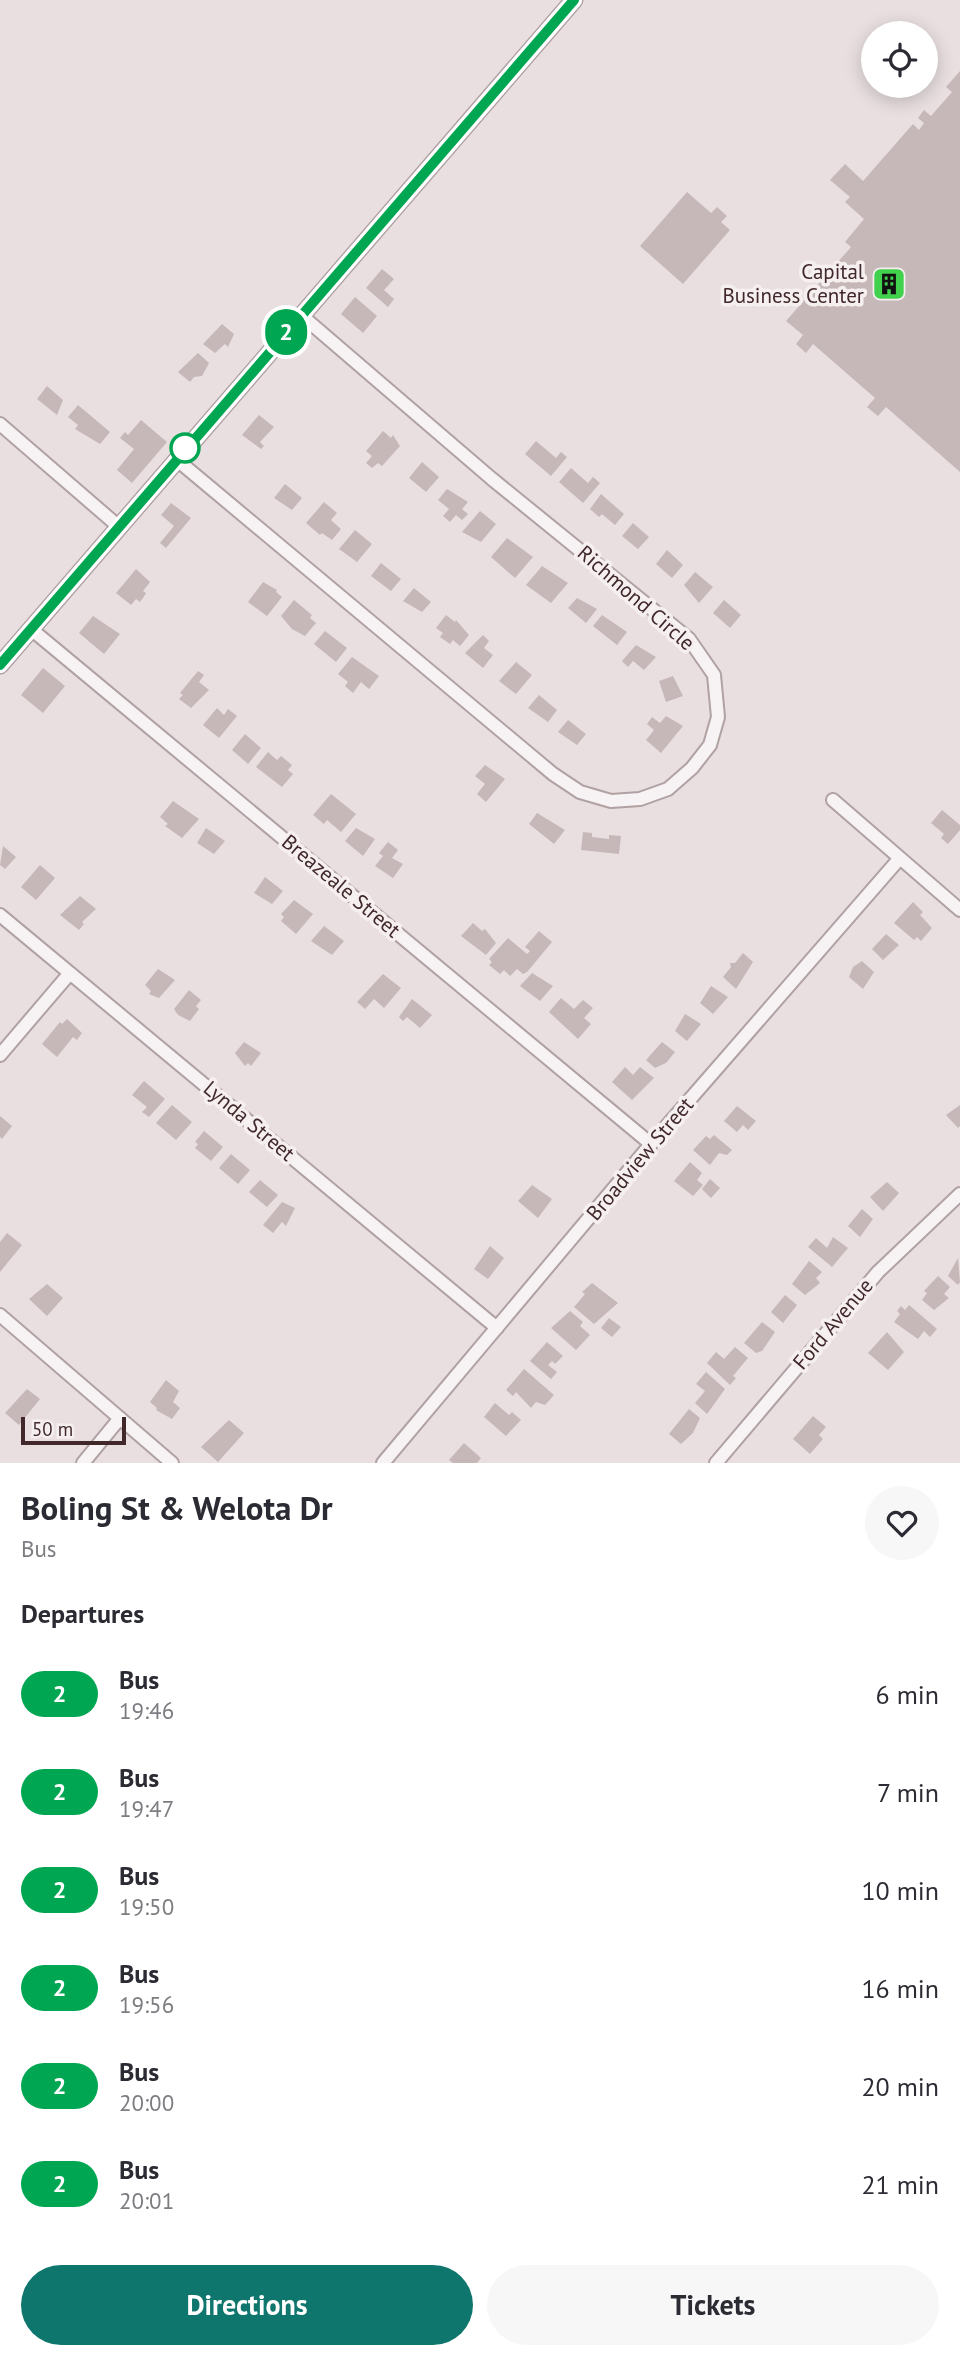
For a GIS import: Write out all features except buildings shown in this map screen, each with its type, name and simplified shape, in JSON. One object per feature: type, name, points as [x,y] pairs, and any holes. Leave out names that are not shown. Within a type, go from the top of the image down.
[{"type":"street","points":[[0,664],[574,0]]},
{"type":"street","name":"Richmond Circle","points":[[176,459],[545,767],[580,792],[611,802],[640,799],[668,789],[692,768],[709,746],[718,717],[714,674],[689,639],[492,479],[301,315]]},
{"type":"street","points":[[0,424],[118,526]]},
{"type":"street","name":"Breazeale Street","points":[[31,629],[652,1144]]},
{"type":"street","points":[[833,800],[960,910]]},
{"type":"street","name":"Broadview Street","points":[[383,1463],[652,1144],[900,858]]},
{"type":"street","name":"Lynda Street","points":[[0,915],[497,1328]]},
{"type":"street","points":[[0,1055],[70,973]]},
{"type":"street","name":"Ford Avenue","points":[[716,1463],[877,1272],[960,1194]]},
{"type":"street","points":[[0,1315],[172,1463]]},
{"type":"street","points":[[83,1463],[120,1418]]},
{"type":"bus line","name":"2","points":[[0,665],[574,0]]},
{"type":"place","name":"Capital Business Center","points":[[889,284]]}]
